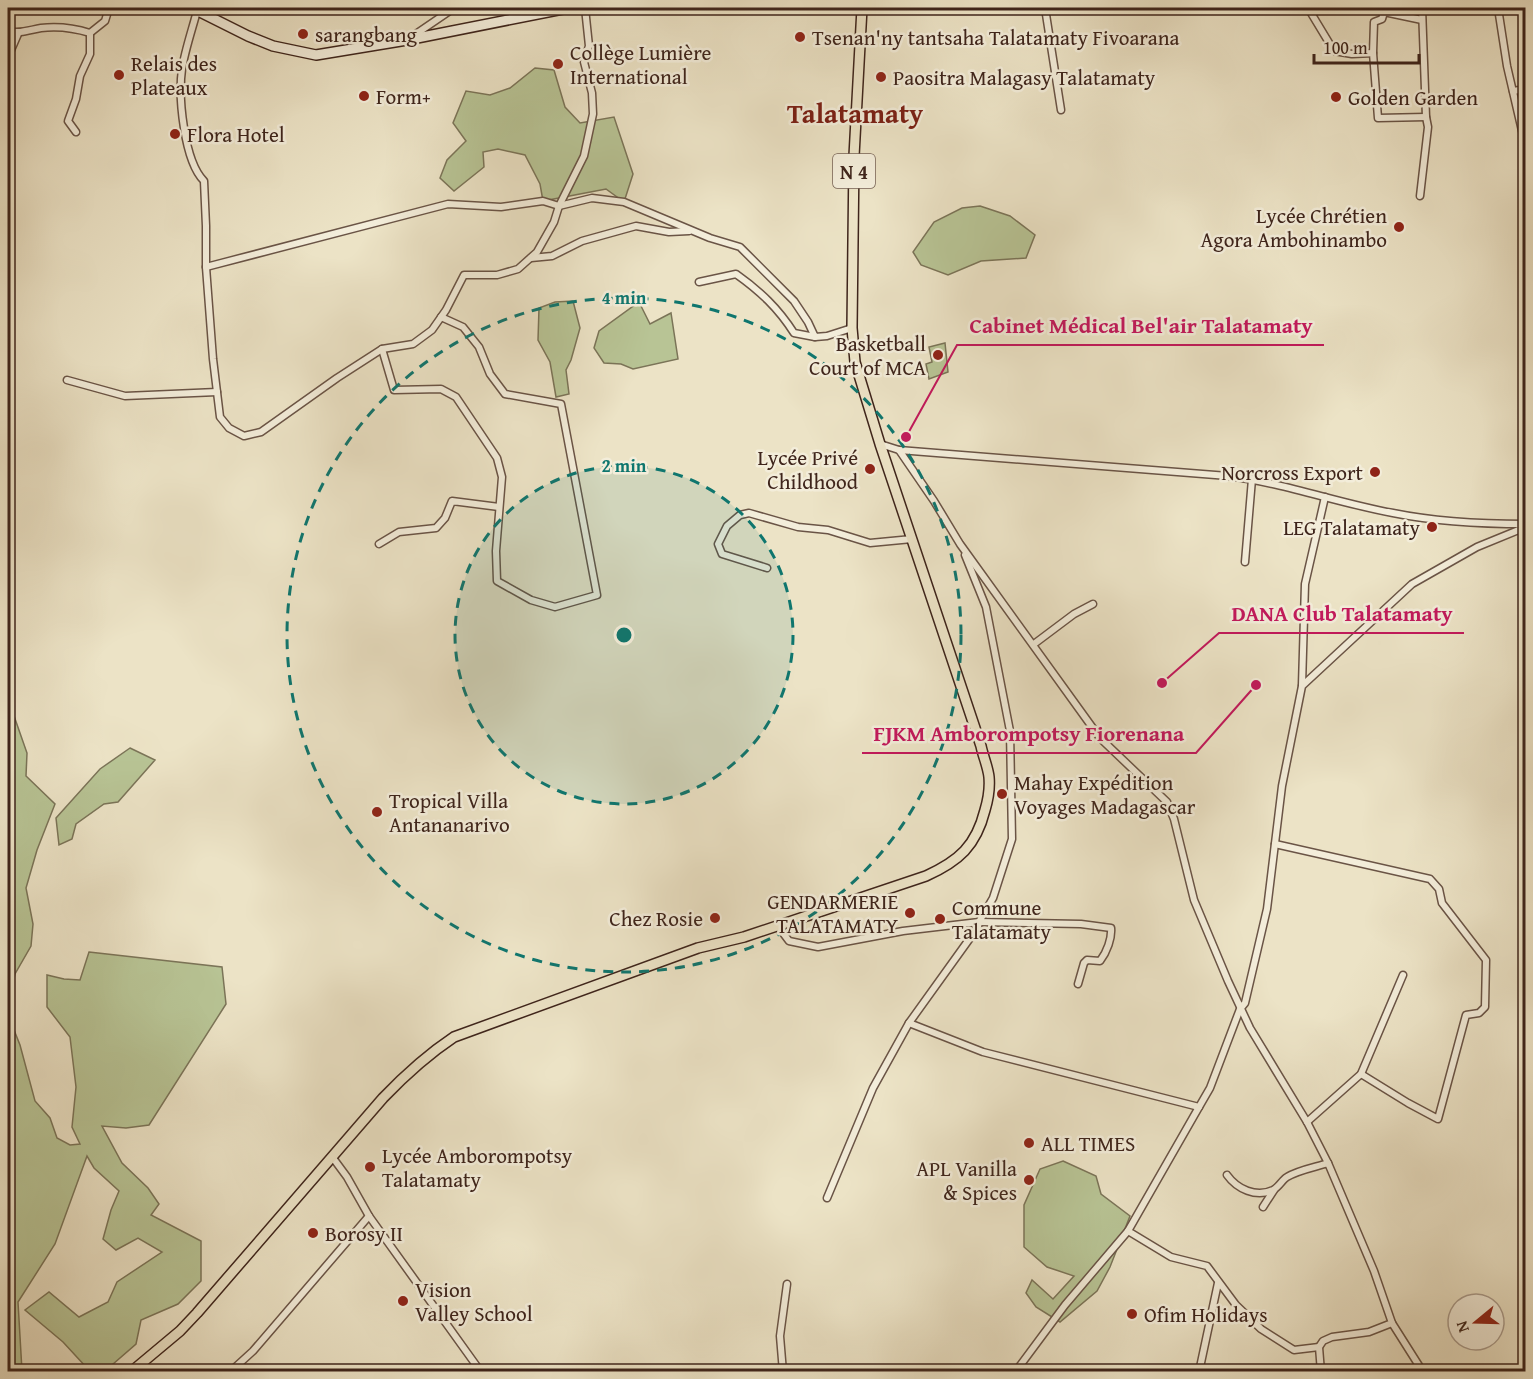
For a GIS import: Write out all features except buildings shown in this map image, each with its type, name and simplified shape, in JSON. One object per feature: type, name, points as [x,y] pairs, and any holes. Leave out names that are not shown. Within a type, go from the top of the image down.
[{"type":"main road","points":[[195,9],[229,28],[264,43],[316,55],[407,40],[568,8]]},
{"type":"main road","name":"N 4","points":[[852,328],[854,156],[861,10]]},
{"type":"main road","points":[[131,1371],[180,1331],[197,1313],[383,1098],[410,1070],[431,1052],[454,1037],[698,948],[744,937],[926,876],[969,848],[980,829],[988,801],[989,777],[981,746],[880,444],[855,362],[852,328]]},
{"type":"street","points":[[90,33],[105,21],[109,8]]},
{"type":"street","points":[[407,40],[454,8]]},
{"type":"street","points":[[195,9],[182,69],[182,106],[188,144],[196,173],[204,181],[206,267],[220,417],[229,428],[244,436],[261,432],[382,349],[413,344],[432,330],[464,274],[497,275],[518,269],[537,252],[554,222],[584,156],[593,114],[592,93],[584,62],[589,46],[585,8]]},
{"type":"street","points":[[1045,8],[1061,110]]},
{"type":"street","points":[[1308,8],[1334,51],[1352,54],[1373,53]]},
{"type":"street","points":[[1420,196],[1428,127],[1422,8]]},
{"type":"street","points":[[1498,8],[1526,148]]},
{"type":"street","points":[[1422,20],[1384,12],[1383,19],[1374,22],[1373,53],[1378,118],[1426,117]]},
{"type":"street","points":[[8,31],[18,34],[42,28],[72,27],[90,33]]},
{"type":"street","points":[[76,132],[68,121],[76,99],[80,76],[90,54],[90,33]]},
{"type":"street","points":[[8,57],[18,34]]},
{"type":"street","points":[[1513,91],[1526,88]]},
{"type":"street","points":[[206,267],[448,204],[501,207],[543,201],[560,206],[592,198],[624,202],[692,231],[740,247],[794,301],[808,322],[814,337]]},
{"type":"street","points":[[530,258],[552,256],[582,241],[636,226],[669,232],[692,231]]},
{"type":"street","points":[[699,282],[736,274],[761,292],[783,316],[794,333],[814,337],[827,336],[852,328]]},
{"type":"street","points":[[382,349],[394,390],[441,389],[456,397],[497,458],[501,477],[496,551],[497,581],[531,600],[555,607],[597,595],[561,404],[506,394],[490,374],[479,347],[463,327],[441,317]]},
{"type":"street","points":[[67,380],[125,396],[217,392]]},
{"type":"street","points":[[880,444],[899,450],[1132,467],[1252,479],[1393,513],[1450,522],[1526,525]]},
{"type":"street","points":[[899,450],[960,544],[1100,738],[1167,802],[1174,819],[1194,900],[1240,1009],[1307,1122],[1328,1163],[1374,1271],[1392,1323],[1423,1371]]},
{"type":"street","points":[[1245,562],[1252,479]]},
{"type":"street","points":[[1016,1371],[1065,1305],[1128,1232],[1210,1088],[1240,1009],[1245,1003],[1267,909],[1282,786],[1302,686],[1305,584],[1325,497]]},
{"type":"street","points":[[379,544],[399,532],[436,528],[445,518],[452,501],[499,507]]},
{"type":"street","points":[[766,568],[722,554],[718,544],[727,526],[740,515],[748,513],[798,527],[828,530],[870,543],[912,539]]},
{"type":"street","points":[[1302,686],[1412,584],[1477,548],[1526,525]]},
{"type":"street","points":[[827,1198],[873,1088],[909,1023],[978,927],[978,922],[993,898],[1012,839],[1010,731],[986,607],[960,544]]},
{"type":"street","points":[[1034,644],[1074,614],[1092,604]]},
{"type":"street","points":[[1275,844],[1430,879],[1439,889],[1442,903],[1486,960],[1485,1007],[1479,1013],[1466,1015],[1438,1119],[1361,1074]]},
{"type":"street","points":[[777,925],[789,941],[818,947],[903,931],[978,922],[1080,924],[1111,928],[1110,939],[1103,957],[1100,961],[1087,960],[1084,963],[1078,984]]},
{"type":"street","points":[[1307,1122],[1361,1074],[1402,975]]},
{"type":"street","points":[[909,1023],[983,1052],[1199,1107]]},
{"type":"street","points":[[333,1158],[369,1216],[481,1371]]},
{"type":"street","points":[[1263,1207],[1274,1190],[1288,1176],[1328,1163]]},
{"type":"street","points":[[1227,1175],[1241,1189],[1257,1194],[1274,1190]]},
{"type":"street","points":[[230,1371],[253,1351],[369,1216]]},
{"type":"street","points":[[1128,1232],[1171,1257],[1207,1266],[1236,1305],[1261,1329],[1294,1350],[1319,1347]]},
{"type":"street","points":[[1199,1371],[1218,1283]]},
{"type":"street","points":[[783,1371],[780,1335],[787,1284]]},
{"type":"street","points":[[1321,1371],[1319,1347],[1323,1341],[1332,1337],[1369,1332],[1392,1323]]},
{"type":"green space","points":[[535,68],[554,70],[565,107],[580,123],[614,117],[633,174],[624,202],[606,189],[543,201],[540,184],[525,155],[498,149],[483,152],[484,167],[454,191],[440,178],[447,160],[466,141],[453,123],[466,91],[490,95],[510,88]]},
{"type":"green space","points":[[980,206],[1010,216],[1035,235],[1026,258],[981,261],[948,275],[921,265],[913,252],[934,222],[962,208]]},
{"type":"green space","points":[[573,301],[580,328],[566,370],[569,394],[556,397],[550,362],[538,340],[539,308],[555,302]]},
{"type":"green space","points":[[639,302],[650,324],[671,313],[678,359],[633,369],[621,364],[604,363],[594,348],[599,331]]},
{"type":"green space","name":"Basketball Court of MCA","points":[[945,343],[948,372],[929,379],[926,364],[932,362],[929,347]]},
{"type":"green space","points":[[8,684],[10,685],[13,713],[27,753],[26,776],[55,804],[37,850],[26,888],[33,924],[31,946],[15,974],[8,1003]]},
{"type":"green space","points":[[130,748],[155,760],[118,802],[104,804],[76,824],[72,839],[59,845],[56,818],[100,769]]},
{"type":"green space","points":[[89,952],[222,967],[226,1004],[149,1125],[126,1128],[102,1126],[122,1163],[148,1188],[159,1204],[151,1215],[201,1241],[201,1281],[178,1304],[141,1320],[136,1344],[105,1371],[87,1368],[63,1342],[25,1310],[49,1292],[79,1317],[108,1302],[117,1282],[162,1252],[138,1238],[116,1250],[103,1239],[119,1191],[94,1168],[87,1156],[55,1244],[18,1302],[22,1371],[8,1371],[8,1015],[20,1045],[35,1101],[50,1118],[57,1138],[70,1145],[80,1144],[72,1127],[76,1087],[70,1037],[47,1007],[47,975],[80,980]]},
{"type":"green space","points":[[1063,1161],[1096,1176],[1101,1194],[1130,1216],[1110,1267],[1097,1291],[1060,1322],[1036,1307],[1026,1293],[1032,1280],[1053,1299],[1074,1276],[1047,1267],[1024,1247],[1024,1205],[1040,1169]]},
{"type":"place","name":"sarangbang","points":[[303,34]]},
{"type":"place","name":"Tsenan'ny tantsaha Talatamaty Fivoarana","points":[[800,37]]},
{"type":"place","name":"Collège Lumière International","points":[[558,64]]},
{"type":"place","name":"Relais des Plateaux","points":[[119,75]]},
{"type":"place","name":"Paositra Malagasy Talatamaty","points":[[881,77]]},
{"type":"place","name":"Form+","points":[[364,96]]},
{"type":"place","name":"Golden Garden","points":[[1336,97]]},
{"type":"place","name":"Flora Hotel","points":[[175,134]]},
{"type":"place","name":"Lycée Chrétien Agora Ambohinambo","points":[[1399,227]]},
{"type":"place","name":"Basketball Court of MCA","points":[[938,355]]},
{"type":"place","name":"Cabinet Médical Bel'air Talatamaty","points":[[906,437]]},
{"type":"place","name":"Lycée Privé Childhood","points":[[870,469]]},
{"type":"place","name":"Norcross Export","points":[[1375,472]]},
{"type":"place","name":"LEG Talatamaty","points":[[1432,527]]},
{"type":"place","name":"DANA Club Talatamaty","points":[[1162,683]]},
{"type":"place","name":"FJKM Amborompotsy Fiorenana","points":[[1256,685]]},
{"type":"place","name":"Mahay Expédition Voyages Madagascar","points":[[1002,794]]},
{"type":"place","name":"Tropical Villa Antananarivo","points":[[377,812]]},
{"type":"place","name":"GENDARMERIE TALATAMATY","points":[[910,913]]},
{"type":"place","name":"Chez Rosie","points":[[715,918]]},
{"type":"place","name":"Commune Talatamaty","points":[[940,919]]},
{"type":"place","name":"ALL TIMES","points":[[1029,1143]]},
{"type":"place","name":"Lycée Amborompotsy Talatamaty","points":[[370,1167]]},
{"type":"place","name":"APL Vanilla & Spices","points":[[1029,1180]]},
{"type":"place","name":"Borosy II","points":[[313,1233]]},
{"type":"place","name":"Vision Valley School","points":[[403,1301]]},
{"type":"place","name":"Ofim Holidays","points":[[1132,1314]]},
{"type":"district","name":"Talatamaty","points":[[855,113]]}]
